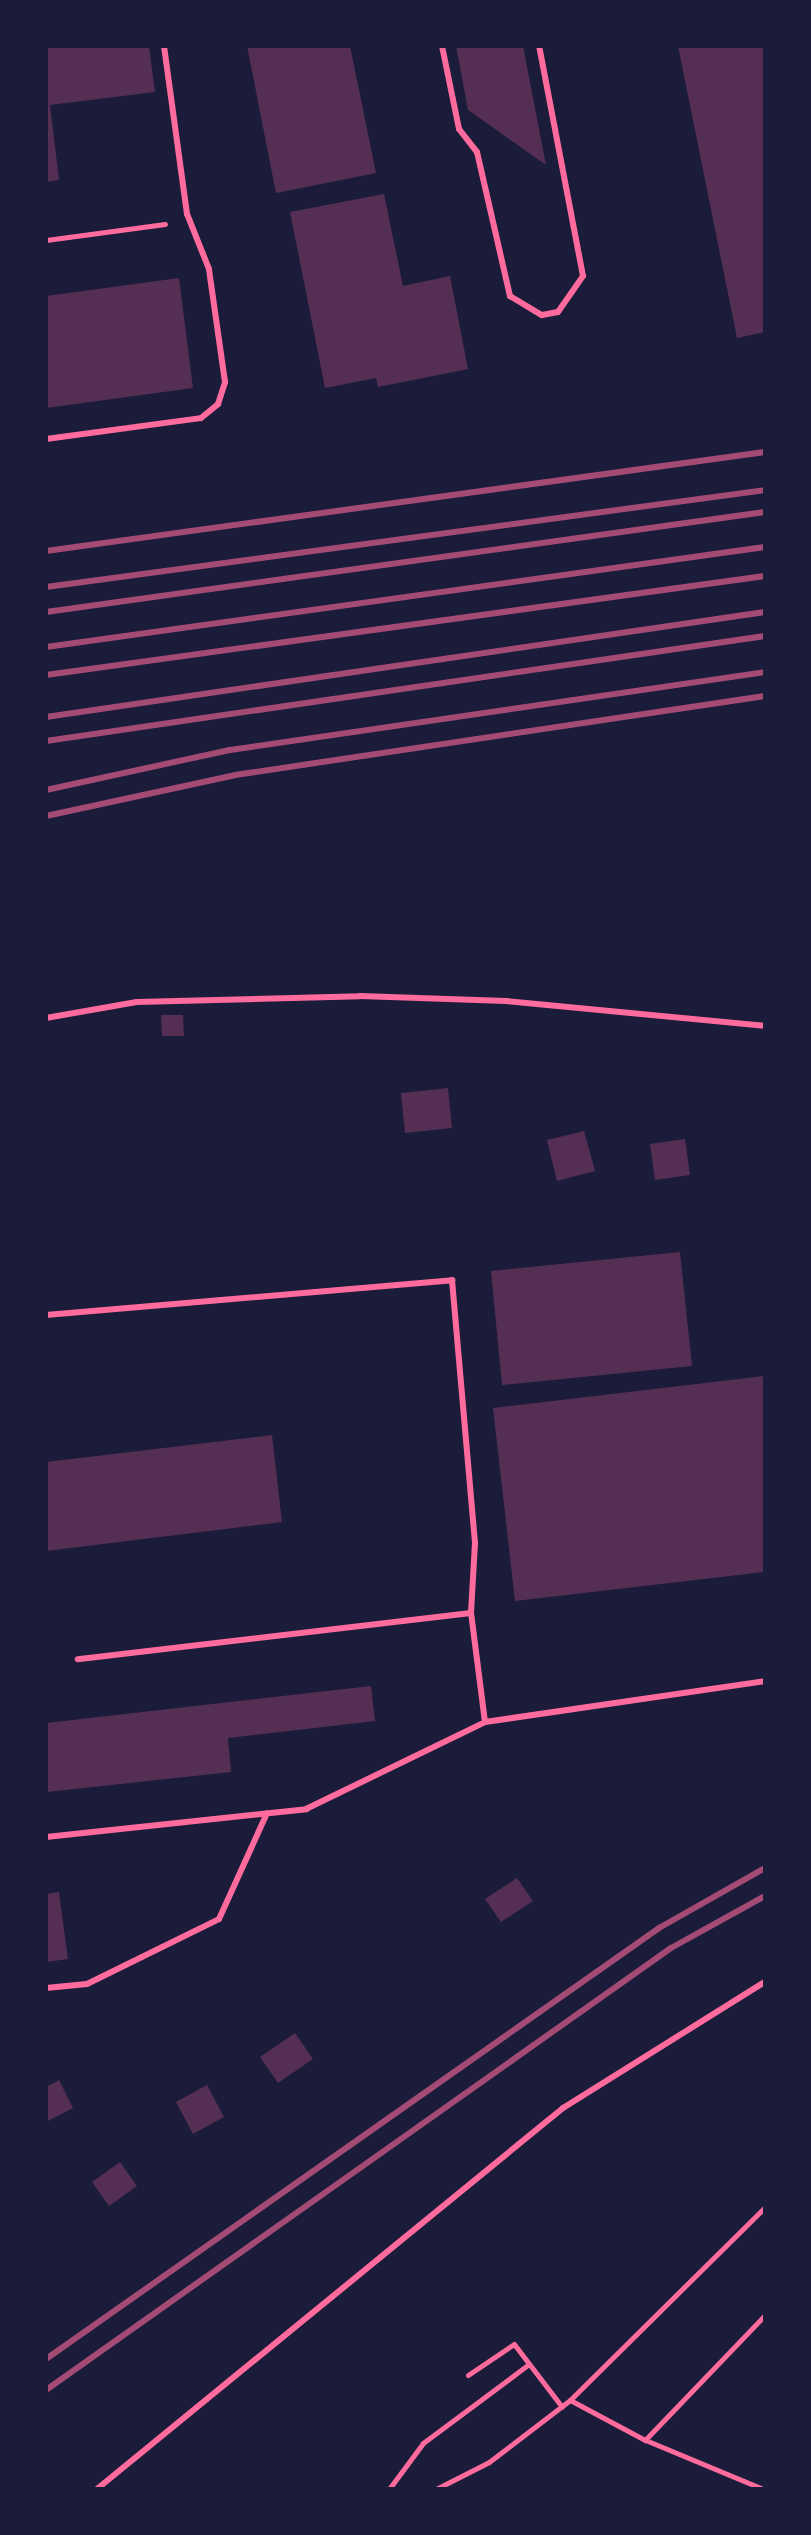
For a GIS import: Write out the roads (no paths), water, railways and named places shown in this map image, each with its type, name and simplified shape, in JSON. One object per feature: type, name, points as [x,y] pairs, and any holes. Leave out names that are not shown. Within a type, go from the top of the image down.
[{"type":"lane","points":[[46,439],[201,418],[218,404],[225,382],[209,269],[190,221],[164,46]]},
{"type":"lane","points":[[442,46],[459,129],[477,152],[510,296],[542,315],[558,312],[583,276],[539,46]]},
{"type":"lane","points":[[46,1018],[137,1002],[360,996],[506,1001],[765,1026]]},
{"type":"lane","points":[[46,1315],[452,1280],[475,1543],[471,1613],[485,1722]]},
{"type":"lane","points":[[78,1659],[471,1613]]},
{"type":"lane","points":[[46,1837],[306,1809],[485,1722],[765,1681]]},
{"type":"lane","points":[[46,1988],[87,1984],[219,1919],[267,1813]]},
{"type":"lane","points":[[97,2489],[563,2108],[765,1982]]},
{"type":"railway","points":[[46,551],[765,452]]},
{"type":"railway","points":[[46,587],[765,490]]},
{"type":"railway","points":[[46,612],[765,512]]},
{"type":"railway","points":[[46,647],[765,547]]},
{"type":"railway","points":[[46,675],[765,576]]},
{"type":"railway","points":[[46,717],[765,612]]},
{"type":"railway","points":[[46,741],[765,636]]},
{"type":"railway","points":[[46,790],[230,750],[765,672]]},
{"type":"railway","points":[[46,816],[235,775],[765,696]]},
{"type":"railway","points":[[46,2359],[659,1928],[765,1868]]},
{"type":"railway","points":[[46,2390],[671,1948],[765,1896]]}]
